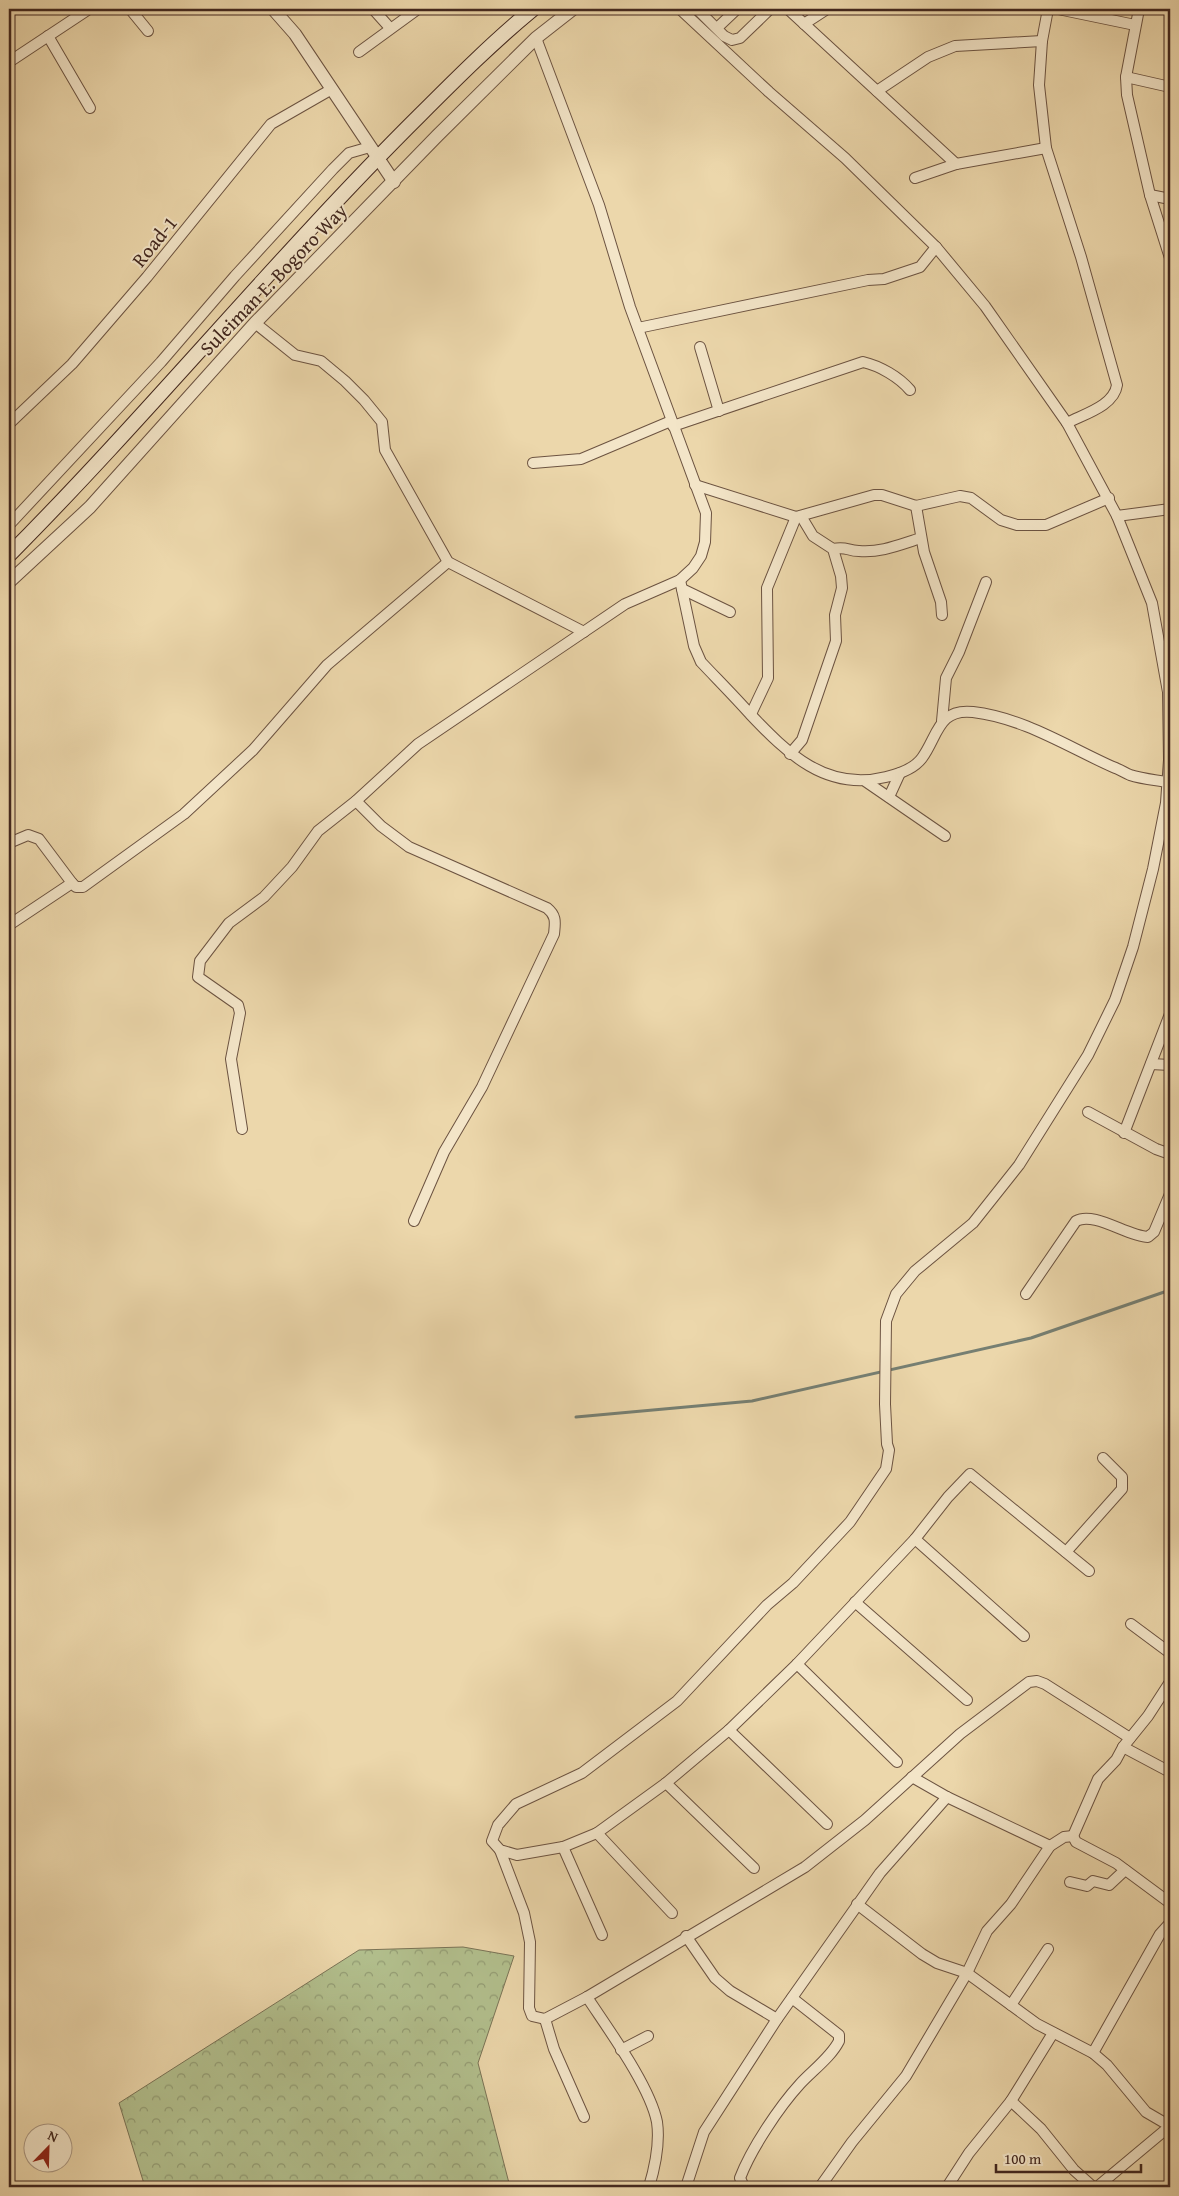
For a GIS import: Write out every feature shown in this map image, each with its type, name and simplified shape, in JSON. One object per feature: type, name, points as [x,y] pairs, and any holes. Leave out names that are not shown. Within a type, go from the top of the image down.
[{"type":"main road","name":"Suleiman E. Bogoro Way","points":[[9,555],[70,492],[374,152],[533,9]]},
{"type":"street","points":[[9,62],[89,9]]},
{"type":"street","points":[[130,9],[148,31]]},
{"type":"street","points":[[273,9],[295,34],[394,182]]},
{"type":"street","points":[[373,9],[390,28]]},
{"type":"street","points":[[359,52],[418,9]]},
{"type":"street","name":"Suleiman E. Bogoro Way","points":[[9,582],[90,507],[255,323],[536,38],[573,9]]},
{"type":"street","points":[[680,9],[769,92],[845,158],[936,247],[985,306],[1067,423],[1109,498],[1152,604],[1168,692],[1168,782],[1166,803],[1153,869],[1133,947],[1115,1000],[1088,1055],[1019,1165],[973,1223],[915,1271],[896,1294],[886,1321],[887,1364],[885,1404],[889,1450],[886,1469],[850,1522],[793,1583],[767,1605],[676,1701],[582,1773],[516,1804],[498,1825],[492,1841],[500,1850],[524,1912],[530,1942],[529,2008],[532,2016],[545,2019],[588,1997],[686,1936],[805,1867],[865,1820],[960,1734],[1029,1682],[1037,1681],[1044,1684],[1130,1738]]},
{"type":"street","points":[[697,9],[732,40],[740,38],[770,9]]},
{"type":"street","points":[[717,28],[737,9]]},
{"type":"street","points":[[788,9],[956,164]]},
{"type":"street","points":[[804,24],[827,9]]},
{"type":"street","points":[[1048,9],[1042,41],[1040,85],[1046,148],[1081,257],[1117,385],[1114,396],[1108,402],[1067,423]]},
{"type":"street","points":[[1058,9],[1135,25]]},
{"type":"street","points":[[1139,9],[1126,77],[1130,110],[1150,195],[1170,258]]},
{"type":"street","points":[[48,36],[90,108]]},
{"type":"street","points":[[242,1129],[231,1060],[240,1013],[238,1005],[198,976],[200,960],[229,923],[264,897],[292,867],[318,831],[356,801],[418,744],[632,600],[681,585],[700,556],[705,542],[706,513],[672,424],[622,282],[599,205],[536,38]]},
{"type":"street","points":[[877,91],[928,57],[955,46],[1042,41]]},
{"type":"street","points":[[1126,77],[1170,86]]},
{"type":"street","name":"Road-1","points":[[9,424],[72,364],[147,277],[271,124],[332,89]]},
{"type":"street","points":[[915,178],[956,164],[1046,148]]},
{"type":"street","points":[[9,525],[161,362],[235,276],[349,152],[374,152]]},
{"type":"street","points":[[1150,195],[1170,199]]},
{"type":"street","points":[[638,328],[860,282],[884,279],[920,266],[936,247]]},
{"type":"street","points":[[255,323],[295,355],[320,362],[345,380],[370,407],[382,422],[385,450],[448,562],[584,632]]},
{"type":"street","points":[[700,347],[719,411]]},
{"type":"street","points":[[532,463],[581,459],[672,424],[719,411],[863,362],[880,368],[904,383],[910,390]]},
{"type":"street","points":[[695,486],[798,516],[874,495],[882,495],[916,506],[960,496],[971,498],[1001,520],[1017,525],[1046,524],[1109,498]]},
{"type":"street","points":[[916,506],[921,538],[941,602],[942,615]]},
{"type":"street","points":[[1117,516],[1170,509]]},
{"type":"street","points":[[790,754],[802,740],[836,641],[835,615],[842,582],[833,550],[813,536],[798,516]]},
{"type":"street","points":[[751,714],[768,678],[767,588],[798,516]]},
{"type":"street","points":[[833,550],[844,547],[858,552],[876,550],[921,538]]},
{"type":"street","points":[[9,843],[28,835],[39,839],[72,884],[76,887],[83,887],[184,814],[253,750],[332,660],[448,562]]},
{"type":"street","points":[[942,722],[946,678],[959,652],[986,582]]},
{"type":"street","points":[[681,585],[730,612]]},
{"type":"street","points":[[681,585],[696,654],[701,662],[790,754],[812,768],[827,774],[866,781],[900,773],[921,759],[942,722],[952,714],[974,712],[1018,723],[1047,734],[1098,761],[1130,775],[1168,782]]},
{"type":"street","points":[[889,797],[900,773]]},
{"type":"street","points":[[866,781],[945,836]]},
{"type":"street","points":[[356,801],[380,826],[409,848],[547,908],[554,914],[555,920],[554,934],[482,1087],[444,1152],[414,1222]]},
{"type":"street","points":[[9,925],[72,884]]},
{"type":"street","points":[[1124,1133],[1170,1014]]},
{"type":"street","points":[[1151,1064],[1170,1065]]},
{"type":"street","points":[[1088,1112],[1124,1133],[1170,1154]]},
{"type":"street","points":[[1026,1294],[1076,1221],[1083,1217],[1093,1219],[1138,1236],[1148,1236],[1154,1232],[1170,1194]]},
{"type":"street","points":[[1066,1552],[1122,1489],[1122,1477],[1103,1458]]},
{"type":"street","points":[[500,1850],[517,1855],[563,1848],[597,1833],[666,1783],[729,1730],[797,1664],[915,1539],[948,1497],[970,1474],[1089,1571]]},
{"type":"street","points":[[915,1539],[1024,1636]]},
{"type":"street","points":[[854,1602],[967,1700]]},
{"type":"street","points":[[1131,1624],[1170,1653]]},
{"type":"street","points":[[797,1664],[897,1762]]},
{"type":"street","points":[[1170,1682],[1116,1760],[1095,1784],[1073,1836],[1076,1842],[1125,1870],[1170,1903]]},
{"type":"street","points":[[729,1730],[827,1824]]},
{"type":"street","points":[[1123,1748],[1170,1772]]},
{"type":"street","points":[[912,1777],[947,1797],[1050,1846]]},
{"type":"street","points":[[666,1783],[754,1868]]},
{"type":"street","points":[[686,2187],[704,2132],[777,2020],[880,1873],[947,1797]]},
{"type":"street","points":[[597,1833],[672,1914]]},
{"type":"street","points":[[820,2187],[852,2142],[906,2076],[967,1973],[987,1932],[1011,1904],[1050,1846],[1064,1837],[1073,1836]]},
{"type":"street","points":[[563,1848],[602,1934]]},
{"type":"street","points":[[1070,1882],[1087,1886],[1093,1880],[1109,1886],[1125,1870]]},
{"type":"street","points":[[857,1904],[922,1954],[937,1962],[967,1973],[1053,2032],[1093,2053],[1107,2065],[1146,2112],[1170,2126],[1097,2187]]},
{"type":"street","points":[[1093,2053],[1160,1934],[1170,1923]]},
{"type":"street","points":[[686,1936],[715,1978],[751,2005],[777,2020]]},
{"type":"street","points":[[1011,2005],[1048,1949]]},
{"type":"street","points":[[588,1997],[641,2083],[657,2124],[655,2162],[649,2187]]},
{"type":"street","points":[[744,2187],[740,2178],[746,2161],[799,2086],[840,2041],[839,2035],[792,1998]]},
{"type":"street","points":[[545,2019],[554,2049],[584,2117]]},
{"type":"street","points":[[947,2187],[969,2153],[1011,2101],[1053,2032]]},
{"type":"street","points":[[621,2050],[648,2036]]},
{"type":"street","points":[[1011,2101],[1041,2129],[1074,2170],[1093,2187]]},
{"type":"green space","points":[[463,1947],[514,1956],[478,2063],[510,2187],[145,2187],[119,2103],[359,1950]]},
{"type":"waterway","points":[[576,1417],[752,1401],[1031,1338],[1170,1290]]}]
